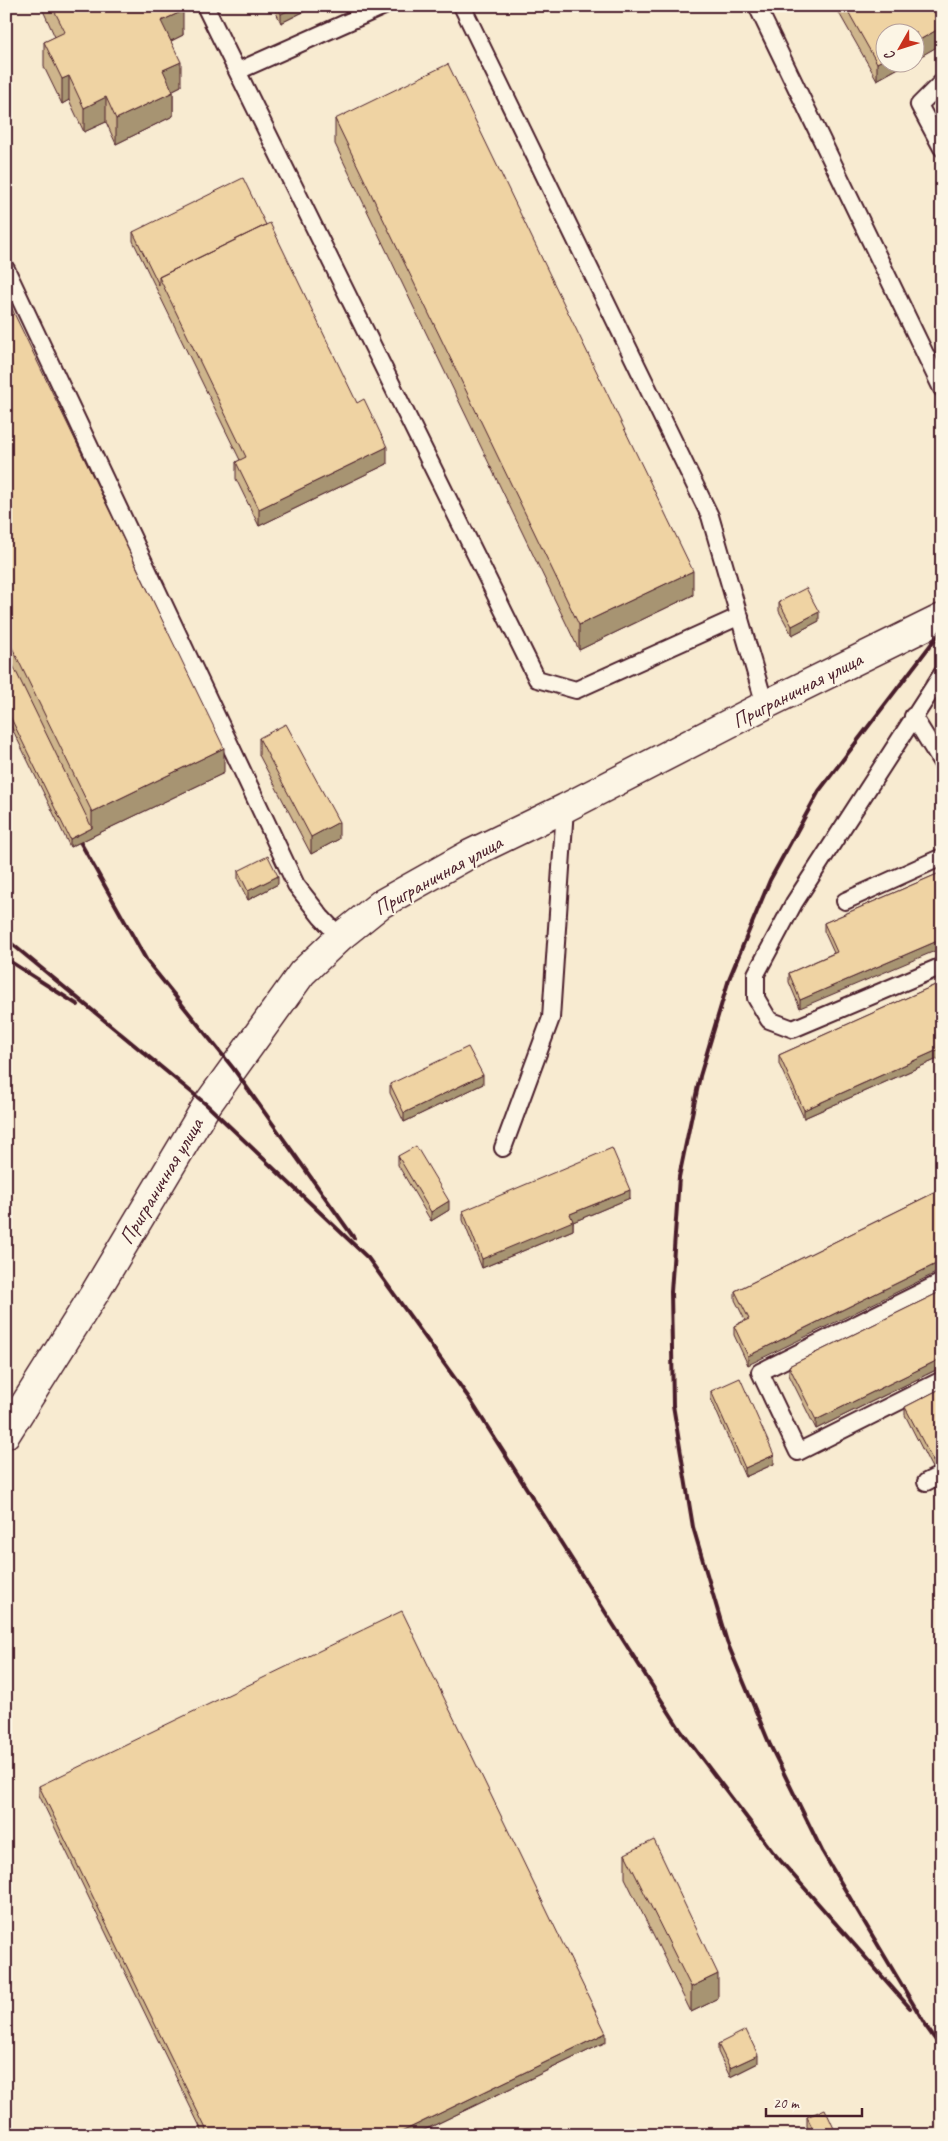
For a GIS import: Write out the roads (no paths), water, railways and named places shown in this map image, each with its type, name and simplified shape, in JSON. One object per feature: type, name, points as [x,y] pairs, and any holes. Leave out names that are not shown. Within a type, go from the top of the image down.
[{"type":"street","name":"Приграничная улица","points":[[6,1434],[96,1291],[207,1105],[302,973],[340,937],[381,904],[470,854],[565,808],[939,616]]},
{"type":"lane","points":[[205,6],[537,679],[576,690],[740,616]]},
{"type":"lane","points":[[238,70],[384,6]]},
{"type":"lane","points":[[462,6],[710,516],[765,706]]},
{"type":"lane","points":[[757,6],[942,389]]},
{"type":"lane","points":[[942,82],[919,105],[942,148]]},
{"type":"lane","points":[[6,269],[296,885],[321,917],[340,937]]},
{"type":"lane","points":[[942,674],[913,716],[794,903],[756,974],[756,998],[769,1020],[792,1029],[942,966]]},
{"type":"lane","points":[[913,716],[942,763]]},
{"type":"lane","points":[[502,1148],[552,1018],[565,808]]},
{"type":"lane","points":[[845,900],[942,857]]},
{"type":"lane","points":[[942,1282],[760,1372],[798,1452],[942,1380]]},
{"type":"lane","points":[[942,1474],[926,1482],[942,1484]]},
{"type":"railway","points":[[928,2029],[822,1851],[770,1745],[727,1642],[693,1527],[673,1405],[671,1292],[679,1177],[700,1076],[729,979],[770,880],[819,791],[942,630]]},
{"type":"railway","points":[[74,831],[147,961],[233,1068],[354,1238]]},
{"type":"railway","points":[[6,939],[207,1105],[368,1258],[469,1398],[681,1731],[772,1851],[910,2008]]},
{"type":"railway","points":[[6,959],[78,1005]]},
{"type":"railway","points":[[925,2025],[942,2049]]}]
